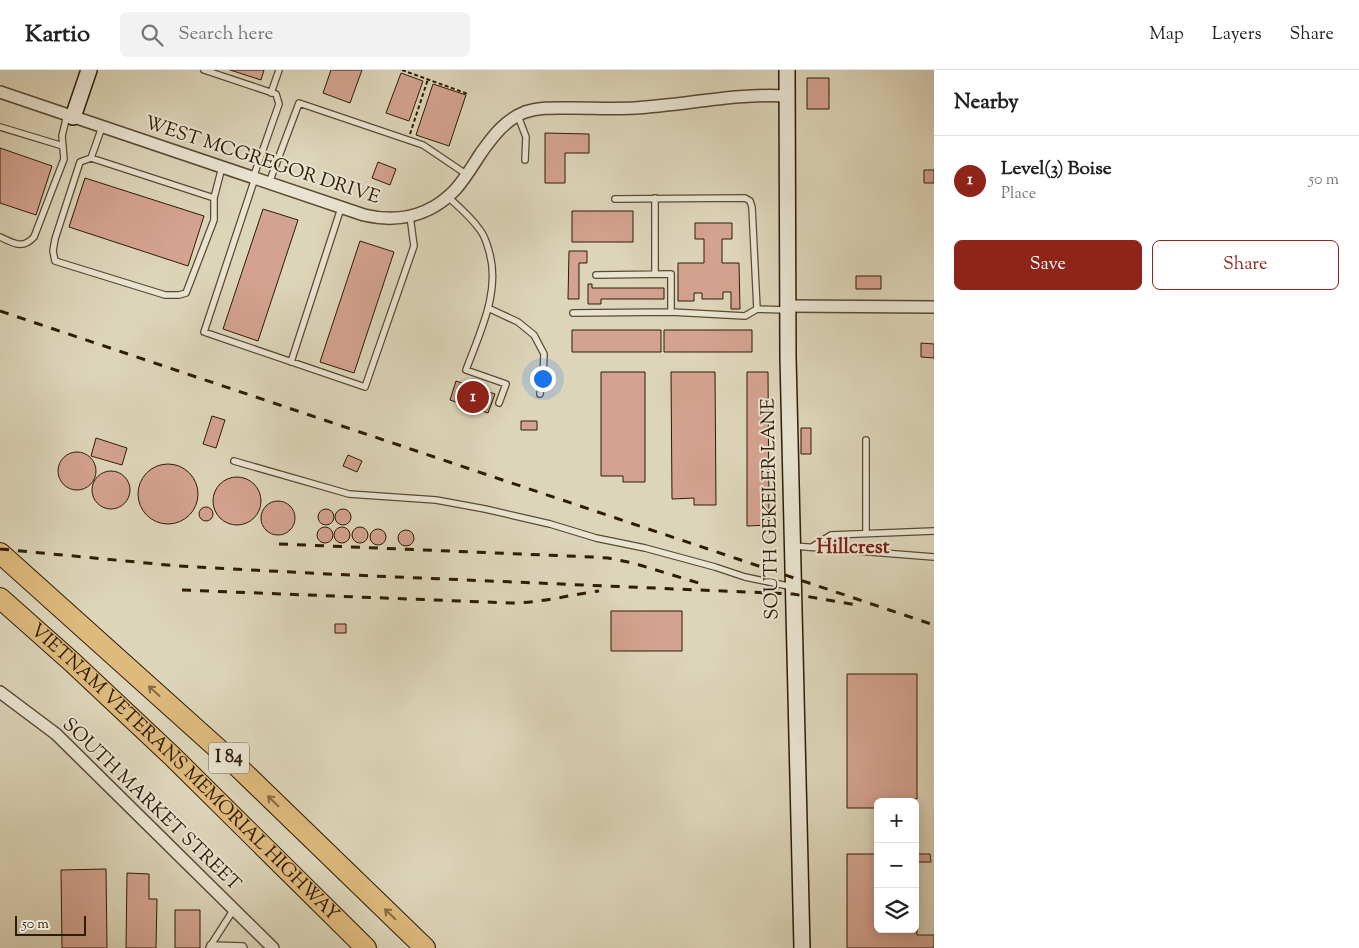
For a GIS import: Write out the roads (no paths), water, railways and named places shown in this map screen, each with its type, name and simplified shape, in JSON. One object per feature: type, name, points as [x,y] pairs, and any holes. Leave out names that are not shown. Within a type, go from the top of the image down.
[{"type":"highway","name":"VIETNAM VETERANS MEMORIAL HIGHWAY","points":[[0,553],[235,764],[425,948]]},
{"type":"highway","name":"VIETNAM VETERANS MEMORIAL HIGHWAY","points":[[0,598],[72,662],[172,756],[366,948]]},
{"type":"street","points":[[70,116],[89,70]]},
{"type":"street","name":"SOUTH GEKELER LANE","points":[[787,71],[787,308],[802,948]]},
{"type":"street","name":"WEST MCGREGOR DRIVE","points":[[0,92],[341,208],[376,218],[390,219],[410,216],[429,210],[448,197],[502,126],[518,116],[538,109],[636,108],[762,95],[787,96]]},
{"type":"street","points":[[787,308],[934,307]]},
{"type":"street","name":"SOUTH MARKET STREET","points":[[0,692],[56,734],[273,948]]},
{"type":"lane","points":[[204,70],[276,94],[279,104],[204,332],[365,387],[414,246],[410,216]]},
{"type":"lane","points":[[271,93],[279,70]]},
{"type":"lane","points":[[269,183],[299,103],[423,145],[466,174]]},
{"type":"lane","points":[[0,237],[21,245],[28,243],[34,237],[64,159],[62,136],[70,116]]},
{"type":"lane","points":[[518,116],[526,137],[525,160]]},
{"type":"lane","points":[[0,127],[63,146]]},
{"type":"lane","points":[[91,158],[102,127]]},
{"type":"lane","points":[[214,198],[91,158],[80,162],[55,239],[53,250],[55,261],[165,295],[186,293],[214,220],[214,198],[222,167]]},
{"type":"lane","points":[[448,197],[482,231],[492,261],[494,279],[488,308],[466,370],[506,384],[499,403]]},
{"type":"lane","points":[[655,198],[655,274]]},
{"type":"lane","points":[[615,199],[745,198],[750,201],[752,207],[757,309]]},
{"type":"lane","points":[[291,362],[341,208]]},
{"type":"lane","points":[[596,275],[671,274],[671,312]]},
{"type":"lane","points":[[488,308],[518,322],[534,335],[544,354],[540,394]]},
{"type":"lane","points":[[573,313],[671,312],[745,316],[757,309],[787,308]]},
{"type":"lane","points":[[866,440],[866,533]]},
{"type":"lane","points":[[234,462],[349,494],[436,500],[485,509],[550,524],[596,538],[645,548],[745,577],[793,587]]},
{"type":"lane","points":[[812,547],[831,535],[934,531]]},
{"type":"lane","points":[[792,546],[934,557]]},
{"type":"lane","points":[[210,946],[234,909]]},
{"type":"lane","points":[[210,946],[243,946],[244,948]]},
{"type":"railway","points":[[0,311],[934,625]]},
{"type":"railway","points":[[279,544],[608,558],[633,563],[705,585]]},
{"type":"railway","points":[[0,549],[178,566],[793,594],[857,605]]},
{"type":"railway","points":[[182,590],[510,603],[599,591]]},
{"type":"place","name":"Level(3) Boise","points":[[473,397]]},
{"type":"district","name":"Hillcrest","points":[[853,548]]}]
